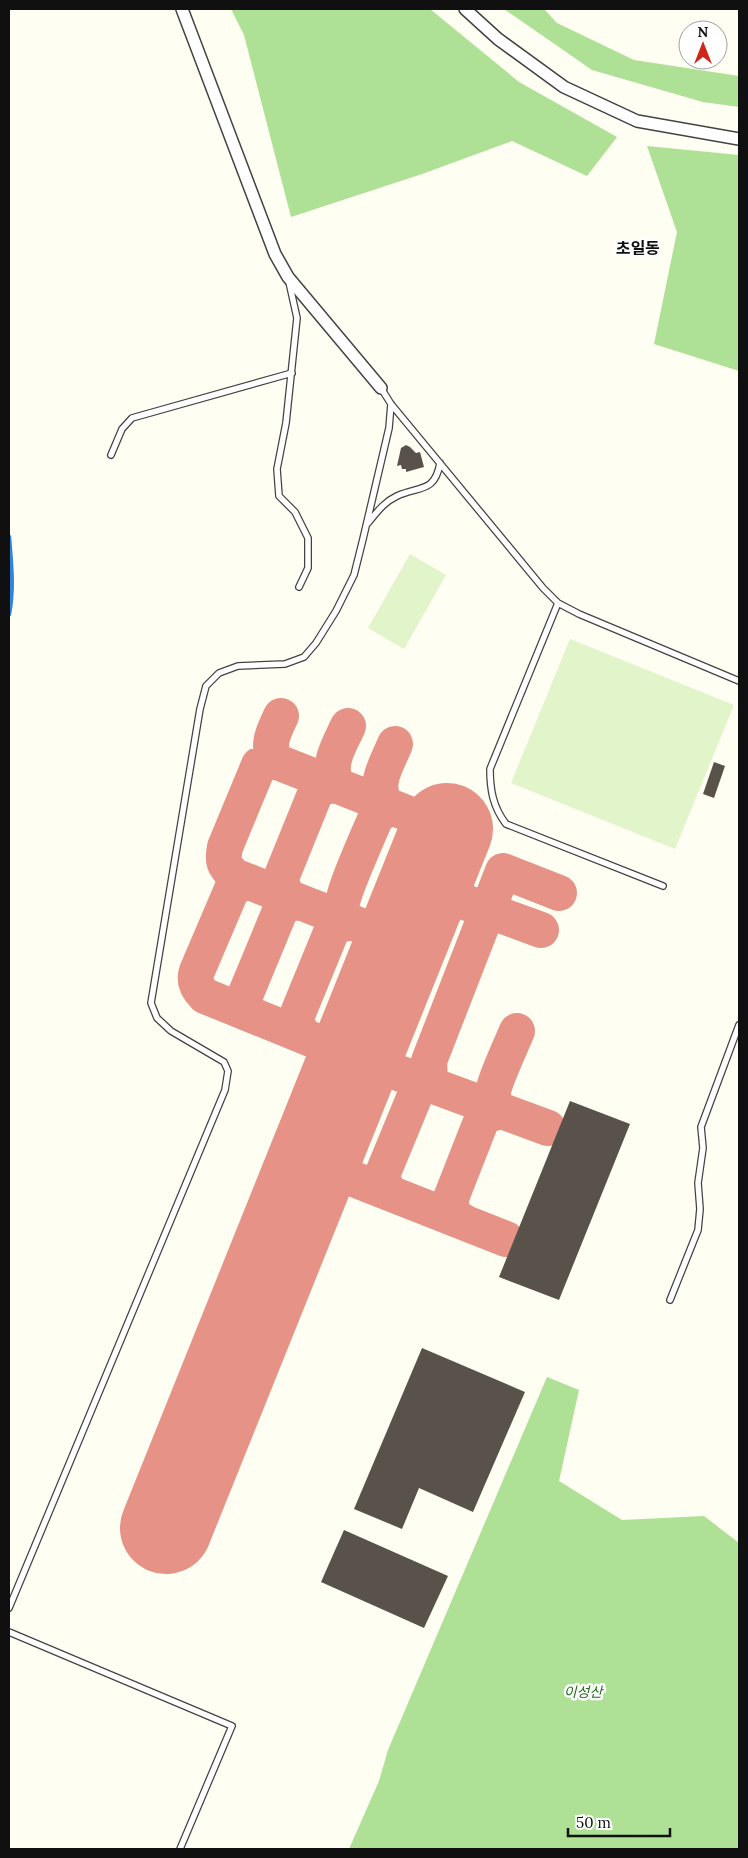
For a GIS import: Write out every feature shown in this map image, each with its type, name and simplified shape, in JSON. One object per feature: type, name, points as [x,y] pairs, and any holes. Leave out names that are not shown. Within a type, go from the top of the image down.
[{"type":"street","points":[[182,9],[275,254],[288,277],[381,388]]},
{"type":"street","points":[[465,9],[498,39],[564,87],[638,121],[739,139]]},
{"type":"lane","points":[[288,277],[297,318],[292,373],[278,469],[280,496],[295,512],[308,538],[308,568],[299,587]]},
{"type":"lane","points":[[111,454],[122,429],[132,418],[292,373]]},
{"type":"lane","points":[[381,388],[391,404],[543,588],[558,603],[739,681]]},
{"type":"lane","points":[[9,1608],[225,1090],[228,1071],[224,1062],[170,1031],[157,1018],[151,1003],[200,709],[206,686],[219,673],[238,666],[285,664],[304,657],[336,611],[354,574],[387,437],[391,404]]},
{"type":"lane","points":[[366,526],[383,504],[399,495],[421,490],[430,485],[436,479],[440,463]]},
{"type":"lane","points":[[558,603],[490,769],[490,790],[498,813],[506,824],[663,886]]},
{"type":"lane","points":[[670,1300],[698,1230],[700,1209],[698,1183],[703,1148],[700,1127],[739,1025]]},
{"type":"lane","points":[[9,1632],[232,1726],[180,1849]]},
{"type":"green space","points":[[231,9],[430,9],[519,82],[617,137],[587,176],[512,141],[422,174],[291,217],[244,35]]},
{"type":"green space","points":[[504,9],[544,9],[557,23],[634,60],[678,67],[678,70],[700,70],[739,76],[739,107],[703,102],[592,70]]},
{"type":"green space","points":[[647,146],[739,155],[739,371],[654,344],[677,232]]},
{"type":"green space","points":[[410,554],[446,575],[404,649],[368,628]]},
{"type":"green space","points":[[570,639],[734,705],[675,849],[511,783]]},
{"type":"green space","name":"이성산","points":[[547,1377],[579,1390],[559,1481],[622,1520],[704,1516],[739,1543],[739,1849],[349,1849],[379,1781],[388,1750]]},
{"type":"building","points":[[406,445],[416,453],[420,452],[424,467],[406,472],[406,469],[402,469],[401,465],[397,466],[401,448]]},
{"type":"building","points":[[714,762],[725,766],[714,798],[703,794]]},
{"type":"building","points":[[570,1101],[630,1124],[559,1300],[499,1277]]},
{"type":"building","points":[[422,1348],[525,1392],[473,1512],[419,1488],[402,1529],[354,1509]]},
{"type":"building","points":[[344,1530],[448,1576],[424,1628],[321,1582]]},
{"type":"waterway","points":[[9,537],[12,585],[9,614]]},
{"type":"taxiway","points":[[275,761],[272,755],[271,744],[281,716]]},
{"type":"taxiway","points":[[289,898],[283,888],[281,878],[315,794],[323,787],[336,785],[333,761],[348,726]]},
{"type":"taxiway","points":[[386,805],[380,790],[382,774],[395,744]]},
{"type":"taxiway","points":[[402,942],[234,876],[225,863],[225,847],[259,765],[275,761],[447,829]]},
{"type":"taxiway","points":[[351,922],[345,917],[342,910],[345,892],[376,817],[380,813],[393,808]]},
{"type":"taxiway","points":[[436,1087],[430,1079],[429,1061],[503,871],[559,893]]},
{"type":"taxiway","points":[[250,882],[232,889],[197,971],[197,985],[205,996],[355,1057],[548,1128]]},
{"type":"taxiway","points":[[424,887],[541,930]]},
{"type":"taxiway","points":[[252,1015],[245,1006],[244,998],[280,911],[288,904],[299,902]]},
{"type":"taxiway","points":[[302,1035],[296,1021],[298,1013],[332,930],[339,925],[351,922]]},
{"type":"taxiway","points":[[502,1111],[494,1102],[493,1094],[499,1073],[517,1031]]},
{"type":"taxiway","points":[[389,1193],[383,1180],[383,1173],[416,1093],[421,1088],[430,1085]]},
{"type":"taxiway","points":[[466,1223],[454,1214],[451,1198],[482,1119],[490,1114],[502,1111]]},
{"type":"taxiway","points":[[313,1163],[506,1239]]},
{"type":"runway","points":[[166,1528],[447,829]]},
{"type":"district","name":"초일동","points":[[638,248]]}]
